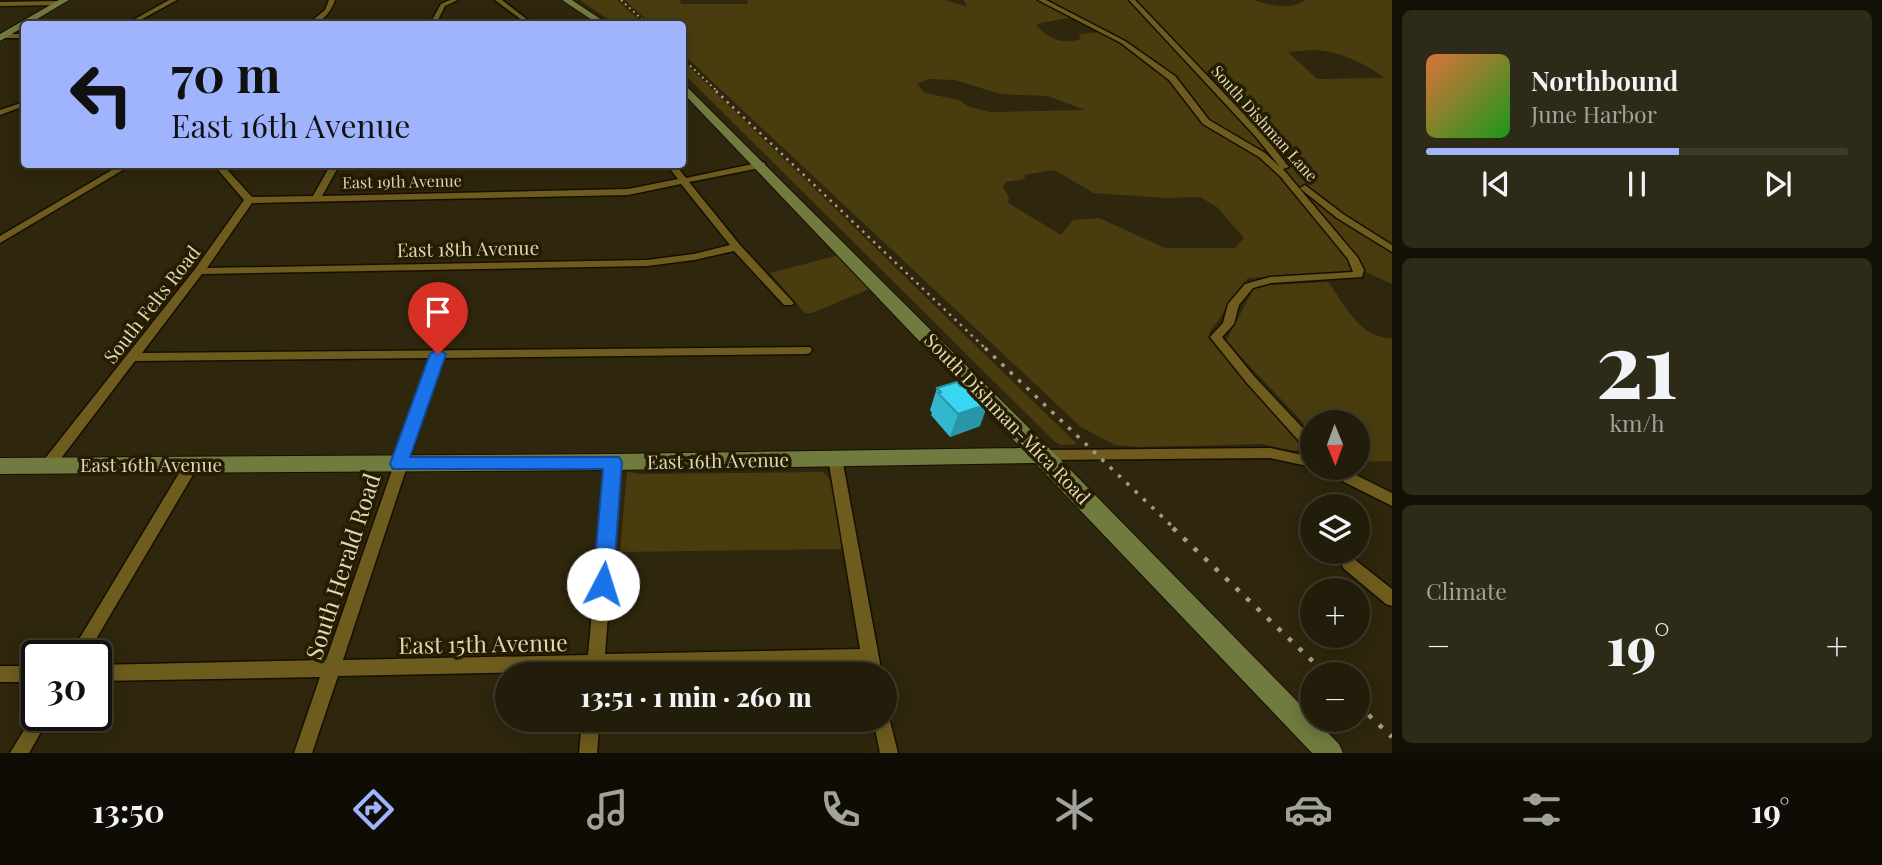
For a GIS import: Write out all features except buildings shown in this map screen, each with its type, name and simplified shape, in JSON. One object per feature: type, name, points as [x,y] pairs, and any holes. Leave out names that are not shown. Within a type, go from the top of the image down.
[{"type":"main road","points":[[566,0],[598,21]]},
{"type":"main road","points":[[29,21],[62,2]]},
{"type":"main road","points":[[1,37],[21,26]]},
{"type":"main road","name":"South Dishman-Mica Road","points":[[686,89],[1044,455],[1330,753]]},
{"type":"main road","name":"East 16th Avenue","points":[[0,467],[1044,455]]},
{"type":"street","points":[[135,21],[174,0]]},
{"type":"street","points":[[315,21],[328,11],[332,0]]},
{"type":"street","points":[[435,21],[443,5],[455,0]]},
{"type":"street","points":[[498,0],[526,21]]},
{"type":"street","points":[[1041,0],[1123,42],[1172,78],[1206,122],[1262,155],[1276,168],[1306,199],[1353,258],[1359,270],[1358,275],[1269,280],[1249,286],[1234,304],[1228,324],[1216,337],[1300,433]]},
{"type":"street","name":"South Dishman Lane","points":[[1132,0],[1259,135],[1311,195],[1392,249]]},
{"type":"street","points":[[0,4],[62,2]]},
{"type":"street","points":[[1,37],[21,36]]},
{"type":"street","points":[[0,113],[21,105]]},
{"type":"street","name":"East 19th Avenue","points":[[249,201],[628,192],[762,165]]},
{"type":"street","points":[[0,240],[122,168]]},
{"type":"street","points":[[220,168],[249,201]]},
{"type":"street","points":[[316,198],[335,168]]},
{"type":"street","points":[[673,168],[736,247],[788,303]]},
{"type":"street","name":"South Felts Road","points":[[48,465],[199,271],[249,201]]},
{"type":"street","name":"East 18th Avenue","points":[[199,271],[647,263],[694,257],[736,247]]},
{"type":"street","points":[[132,357],[806,350]]},
{"type":"street","name":"South Herald Road","points":[[303,753],[438,354]]},
{"type":"street","name":"East 16th Avenue","points":[[1044,455],[1270,453],[1300,459]]},
{"type":"street","points":[[835,458],[870,662]]},
{"type":"street","points":[[596,662],[613,462]]},
{"type":"street","points":[[87,640],[192,464]]},
{"type":"street","points":[[1353,480],[1392,500]]},
{"type":"street","points":[[1349,564],[1392,599]]},
{"type":"street","name":"East 15th Avenue","points":[[112,673],[332,668],[495,669]]},
{"type":"street","points":[[0,674],[21,674]]},
{"type":"street","points":[[19,753],[32,731]]},
{"type":"street","points":[[588,753],[590,732]]},
{"type":"street","points":[[885,732],[889,753]]},
{"type":"shaded area","points":[[580,0],[617,0],[641,21],[611,21]]},
{"type":"shaded area","points":[[625,0],[680,0],[681,4],[748,4],[747,0],[946,0],[967,7],[964,0],[1038,0],[1068,15],[1068,18],[1036,24],[1045,34],[1061,41],[1074,41],[1081,39],[1079,34],[1100,32],[1121,42],[1171,80],[1200,120],[1268,163],[1297,193],[1348,258],[1352,268],[1348,273],[1248,278],[1209,333],[1256,392],[1300,440],[1300,449],[1295,451],[1261,444],[1138,447],[1115,445],[1081,427],[686,57],[686,21],[648,21]],"holes":[[[928,79],[955,80],[1000,94],[1048,96],[1085,110],[990,112],[967,106],[959,100],[925,93],[917,84]],[[1054,170],[1094,193],[1165,198],[1200,197],[1217,207],[1244,238],[1235,248],[1165,248],[1099,218],[1073,220],[1061,235],[1008,203],[1009,198],[1003,187],[1006,182],[1025,179],[1024,175]]]},
{"type":"shaded area","points":[[1044,0],[1253,0],[1287,6],[1306,0],[1392,0],[1392,284],[1366,272],[1284,172],[1207,119],[1177,80],[1126,41]],"holes":[[[1312,50],[1350,58],[1385,78],[1317,79],[1288,52]]]},
{"type":"shaded area","points":[[686,64],[1077,444],[1061,445],[686,76]]},
{"type":"shaded area","points":[[839,255],[841,261],[869,289],[812,313],[805,313],[770,273]]},
{"type":"shaded area","points":[[1328,282],[1362,327],[1381,337],[1392,338],[1392,461],[1370,462],[1370,410],[1300,410],[1300,419],[1226,341],[1255,286]]},
{"type":"shaded area","points":[[627,472],[822,472],[828,477],[836,496],[845,549],[620,552]]},
{"type":"railway","points":[[621,0],[644,21]]},
{"type":"railway","points":[[686,62],[718,92]]},
{"type":"railway","points":[[716,91],[987,350]]},
{"type":"railway","points":[[985,348],[1175,529]]},
{"type":"railway","points":[[1173,528],[1313,662]]},
{"type":"railway","points":[[1370,716],[1392,737]]},
{"type":"route","points":[[438,354],[399,464],[613,462],[603,584]]}]
